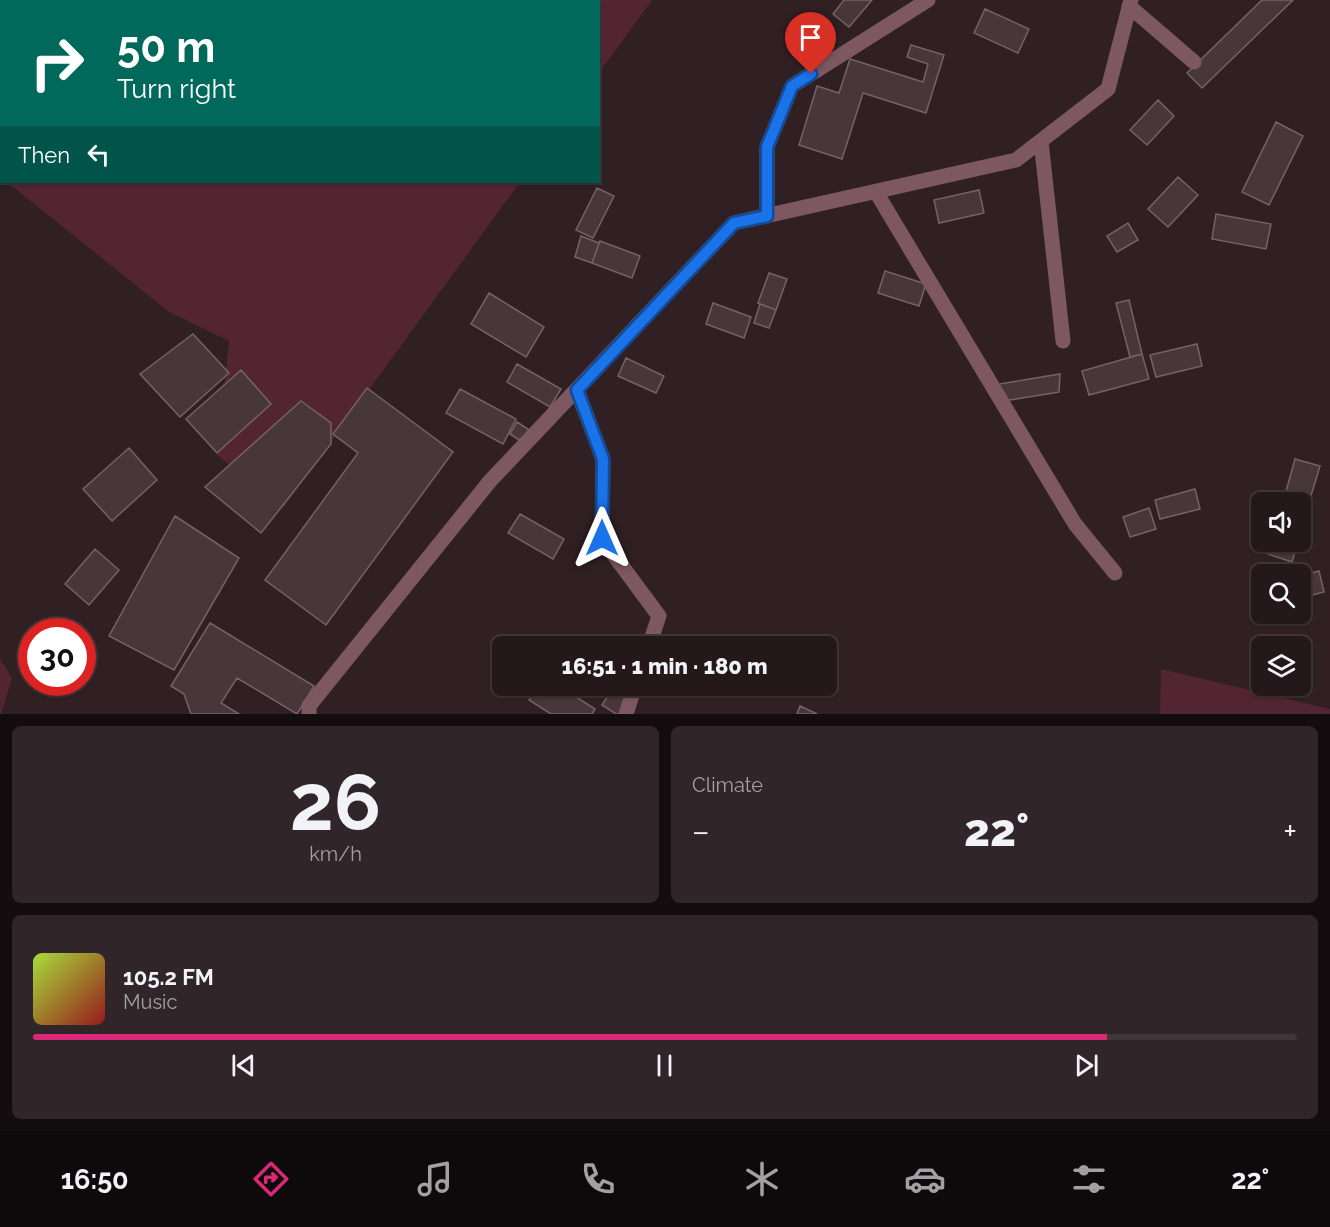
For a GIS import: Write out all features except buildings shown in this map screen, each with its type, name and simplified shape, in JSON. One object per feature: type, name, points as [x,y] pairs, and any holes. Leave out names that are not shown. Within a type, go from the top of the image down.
[{"type":"street","points":[[767,216],[767,147],[792,86],[928,0]]},
{"type":"street","points":[[309,714],[309,706],[490,481],[734,223],[1016,160],[1108,90],[1130,3],[1194,62]]},
{"type":"street","points":[[1041,141],[1062,341]]},
{"type":"street","points":[[876,192],[1075,524],[1115,573]]},
{"type":"street","points":[[577,390],[603,459],[602,538],[659,616],[652,636]]},
{"type":"street","points":[[626,714],[632,696]]},
{"type":"shaded area","points":[[600,0],[652,0],[600,72]]},
{"type":"shaded area","points":[[8,183],[519,183],[283,508],[217,455],[229,341],[169,312]]},
{"type":"shaded area","points":[[0,659],[12,678],[1,714],[0,714]]},
{"type":"shaded area","points":[[1161,669],[1251,690],[1251,696],[1275,696],[1330,709],[1330,714],[1160,714]]},
{"type":"route","points":[[602,538],[603,459],[577,390],[734,223],[767,216],[767,147],[792,86],[811,74]]}]
